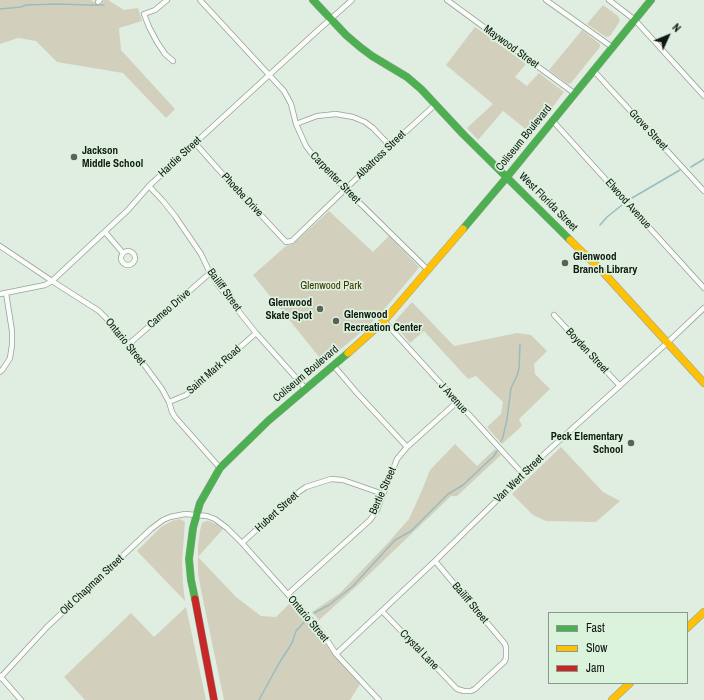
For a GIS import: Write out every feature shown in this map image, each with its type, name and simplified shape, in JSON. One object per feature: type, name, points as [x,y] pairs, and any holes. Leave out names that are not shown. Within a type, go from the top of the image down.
[{"type":"main road","name":"West Florida Street","points":[[313,0],[346,35],[360,47],[407,77],[421,89],[463,134],[602,271],[704,383]]},
{"type":"main road","name":"Coliseum Boulevard","points":[[214,700],[191,580],[190,559],[191,541],[196,515],[205,493],[220,468],[268,421],[334,366],[384,321],[507,177],[650,0]]},
{"type":"main road","points":[[688,627],[704,612]]},
{"type":"main road","points":[[612,700],[629,684]]},
{"type":"street","points":[[167,0],[155,10],[144,14],[157,42],[165,54],[173,61]]},
{"type":"street","name":"Carpenter Street","points":[[200,0],[284,90],[291,104],[296,124],[306,146],[318,162],[428,270]]},
{"type":"street","name":"Hardie Street","points":[[0,294],[45,285],[52,281],[128,210],[149,186],[352,0]]},
{"type":"street","name":"Maywood Street","points":[[448,0],[574,93]]},
{"type":"street","points":[[546,0],[612,47]]},
{"type":"street","points":[[609,0],[635,20],[704,96]]},
{"type":"street","name":"Grove Street","points":[[593,70],[704,191]]},
{"type":"street","name":"Albatross Street","points":[[292,240],[436,104]]},
{"type":"street","points":[[296,124],[317,116],[336,114],[353,117],[365,122],[373,128],[390,146]]},
{"type":"street","name":"Elwood Avenue","points":[[552,120],[704,288]]},
{"type":"street","name":"Phoebe Drive","points":[[195,143],[286,242],[292,240]]},
{"type":"street","name":"Bailiff Street","points":[[149,186],[175,216],[201,254],[217,284],[256,333],[306,389]]},
{"type":"street","points":[[105,232],[123,253]]},
{"type":"street","name":"Ontario Street","points":[[0,246],[99,311],[105,317],[129,344],[162,388],[175,417],[220,468]]},
{"type":"street","name":"Cameo Drive","points":[[129,344],[210,273]]},
{"type":"street","points":[[0,372],[10,358],[12,345],[12,331],[6,293]]},
{"type":"street","name":"Van Wert Street","points":[[336,654],[435,561],[523,474],[704,308]]},
{"type":"street","name":"Boyden Street","points":[[554,315],[620,386]]},
{"type":"street","name":"J Avenue","points":[[384,321],[523,474]]},
{"type":"street","name":"Saint Mark Road","points":[[169,402],[186,395],[256,333]]},
{"type":"street","points":[[334,366],[407,447]]},
{"type":"street","name":"Bertie Street","points":[[288,594],[370,520],[377,510],[397,459],[407,447],[457,402]]},
{"type":"street","name":"Hubert Street","points":[[242,543],[293,496],[306,487],[331,479],[343,480],[383,494]]},
{"type":"street","name":"Old Chapman Street","points":[[0,677],[47,627],[157,524],[176,515],[196,515]]},
{"type":"street","name":"Ontario Street","points":[[196,515],[207,516],[222,523],[242,543],[318,628],[336,654],[379,700]]},
{"type":"street","name":"Bailiff Street","points":[[435,561],[505,644],[507,653],[505,661],[475,689],[471,691],[457,689]]},
{"type":"street","name":"Crystal Lane","points":[[382,611],[457,689]]},
{"type":"street","points":[[0,677],[21,700]]},
{"type":"green space","points":[[0,0],[91,0],[100,6],[104,0],[108,0],[124,10],[138,8],[142,21],[119,28],[121,50],[175,109],[166,118],[123,73],[57,62],[36,41],[18,38],[0,44]]},
{"type":"green space","points":[[603,5],[618,16],[620,21],[610,36],[606,37],[587,24]]},
{"type":"green space","points":[[475,27],[526,64],[515,77],[527,86],[539,73],[564,92],[532,134],[503,111],[478,140],[467,128],[493,104],[446,65]]},
{"type":"green space","points":[[582,30],[600,44],[600,47],[571,83],[568,84],[549,70]]},
{"type":"green space","name":"Glenwood Park","points":[[329,211],[373,252],[389,236],[419,267],[382,312],[365,329],[324,363],[253,275],[286,246],[293,244]]},
{"type":"green space","points":[[412,302],[454,346],[517,333],[531,335],[547,351],[534,364],[535,374],[550,389],[519,419],[522,426],[502,444],[487,427],[501,414],[503,402],[476,376],[468,379],[424,331],[410,343],[396,326],[395,321]]},
{"type":"green space","points":[[455,444],[477,466],[495,449],[501,455],[457,496],[451,496],[319,620],[312,612],[340,593],[409,519],[430,470]]},
{"type":"green space","points":[[561,447],[603,492],[620,501],[596,522],[546,521],[533,515],[512,494]]},
{"type":"green space","points":[[180,519],[185,522],[182,561],[185,601],[137,551],[161,527],[172,521]]},
{"type":"green space","points":[[209,521],[223,529],[198,557],[198,546],[202,523]]},
{"type":"green space","points":[[198,557],[236,597],[261,616],[276,617],[290,603],[318,633],[333,654],[360,684],[350,700],[224,700],[201,590],[198,573]]},
{"type":"green space","points":[[186,607],[206,700],[85,700],[64,677],[131,613],[154,637]]},
{"type":"waterway","points":[[0,9],[21,7],[26,5],[104,5]]},
{"type":"waterway","points":[[691,167],[704,159]]},
{"type":"waterway","points":[[632,198],[680,170]]},
{"type":"waterway","points":[[600,225],[607,217],[622,205]]},
{"type":"waterway","points":[[501,441],[507,419],[511,388],[519,368],[520,344]]},
{"type":"waterway","points":[[314,613],[329,605],[353,586],[395,540],[411,531],[448,494],[463,485],[494,456],[497,451]]},
{"type":"waterway","points":[[259,700],[292,643],[296,631],[305,621]]},
{"type":"traffic: fast","points":[[313,0],[346,35],[360,47],[407,77],[421,89],[463,134],[570,240]]},
{"type":"traffic: fast","points":[[463,229],[651,0]]},
{"type":"traffic: fast","points":[[195,599],[189,559],[193,528],[200,503],[220,468],[268,421],[348,353]]},
{"type":"traffic: slow","points":[[348,353],[384,321],[463,229]]},
{"type":"traffic: slow","points":[[570,240],[602,271],[704,383]]},
{"type":"traffic: slow","points":[[688,627],[704,612]]},
{"type":"traffic: slow","points":[[612,700],[629,684]]},
{"type":"traffic: jam","points":[[195,599],[214,700]]},
{"type":"place","name":"Jackson Middle School","points":[[74,157]]},
{"type":"place","name":"Glenwood Branch Library","points":[[565,263]]},
{"type":"place","name":"Glenwood Skate Spot","points":[[320,309]]},
{"type":"place","name":"Glenwood Recreation Center","points":[[336,321]]},
{"type":"place","name":"Peck Elementary School","points":[[631,443]]}]
